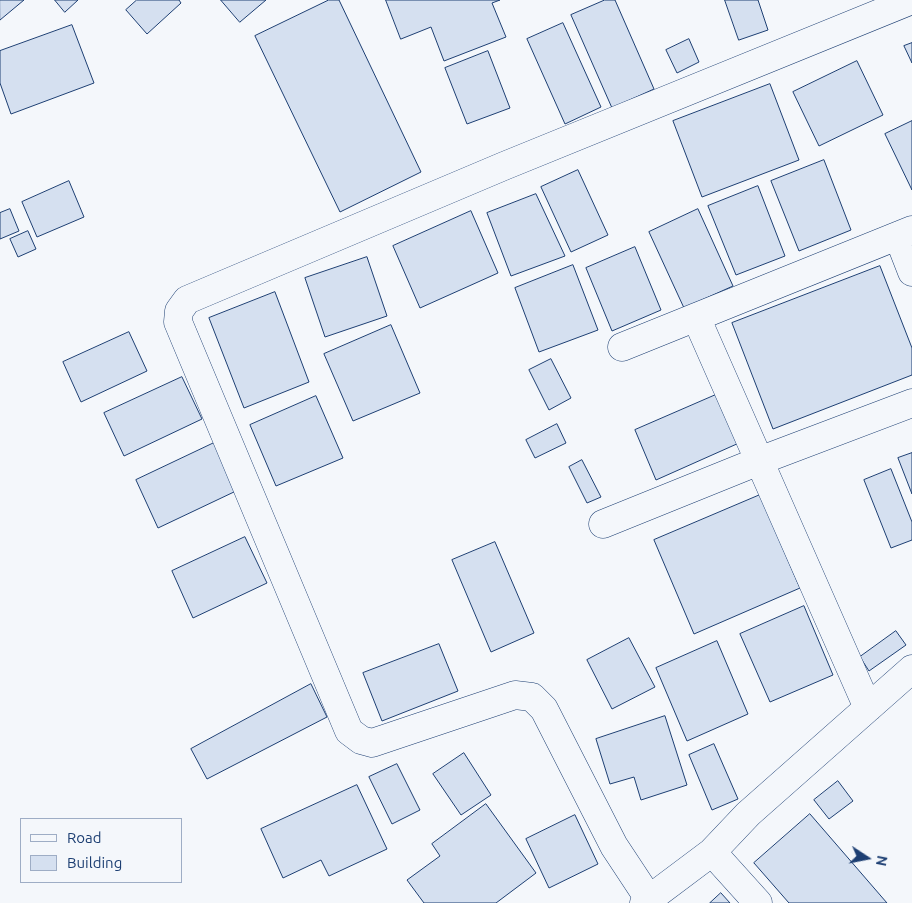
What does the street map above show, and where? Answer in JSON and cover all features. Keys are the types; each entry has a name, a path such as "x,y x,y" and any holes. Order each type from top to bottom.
{"street":[{"path":"912,0 486,173 188,300 179,310 178,322 349,731 361,740 372,742 515,695 532,697 544,709 614,846 647,901 712,852 748,814 912,669"},
{"path":"622,347 905,233 912,272"},
{"path":"696,317 868,708"},
{"path":"603,524 759,461 912,403"},
{"path":"712,852 758,903"}],"building":[{"path":"0,0 24,0 0,20"},
{"path":"55,0 78,0 65,12"},
{"path":"137,0 179,0 181,3 147,34 126,10"},
{"path":"221,0 266,0 240,22"},
{"path":"329,0 339,0 421,172 340,212 255,36"},
{"path":"386,0 500,0 492,3 506,37 444,61 431,27 401,39"},
{"path":"605,0 615,0 654,89 612,108 571,15"},
{"path":"725,0 758,0 768,30 739,40"},
{"path":"563,23 601,107 565,124 527,39"},
{"path":"72,25 94,83 11,114 0,83 0,51"},
{"path":"689,39 699,62 677,73 666,50"},
{"path":"912,43 912,63 904,46"},
{"path":"488,51 510,108 467,124 445,68"},
{"path":"857,61 883,115 819,146 793,92"},
{"path":"770,84 799,160 702,197 673,121"},
{"path":"912,121 912,190 885,134"},
{"path":"824,160 851,230 799,251 771,181"},
{"path":"578,170 608,235 571,252 541,187"},
{"path":"69,181 84,217 37,237 22,202"},
{"path":"758,186 785,256 736,275 708,206"},
{"path":"536,194 565,256 511,276 487,213"},
{"path":"10,209 19,231 0,239 0,213"},
{"path":"698,209 733,286 684,308 649,232"},
{"path":"471,211 498,273 420,308 393,246"},
{"path":"28,231 36,249 18,257 10,239"},
{"path":"635,247 661,310 612,331 586,268"},
{"path":"367,257 387,316 325,337 305,278"},
{"path":"573,265 598,330 539,352 515,288"},
{"path":"880,266 912,348 912,375 773,429 732,323"},
{"path":"275,292 309,382 244,408 209,318"},
{"path":"391,325 420,393 353,421 324,354"},
{"path":"129,332 147,371 81,402 63,362"},
{"path":"551,359 571,398 549,410 529,370"},
{"path":"182,377 202,419 124,456 104,413"},
{"path":"718,394 739,443 656,480 635,430"},
{"path":"316,396 343,458 276,486 250,425"},
{"path":"557,424 566,443 535,458 526,440"},
{"path":"214,443 236,491 158,528 136,480"},
{"path":"912,453 912,494 898,458"},
{"path":"582,460 601,497 587,503 569,467"},
{"path":"891,469 912,522 912,540 891,548 864,480"},
{"path":"760,495 800,588 694,634 654,540"},
{"path":"245,537 267,583 193,618 172,571"},
{"path":"495,542 534,633 491,652 452,560"},
{"path":"804,606 833,675 770,702 740,634"},
{"path":"896,631 906,645 869,671 860,657"},
{"path":"629,638 655,687 612,709 587,660"},
{"path":"717,641 748,714 687,741 656,668"},
{"path":"439,644 458,691 382,721 363,673"},
{"path":"311,684 327,717 207,779 191,749"},
{"path":"665,716 687,785 641,800 634,777 610,784 596,739"},
{"path":"714,744 738,799 712,810 689,755"},
{"path":"464,753 491,795 461,815 433,774"},
{"path":"397,764 420,810 392,824 369,777"},
{"path":"838,781 853,801 829,819 814,800"},
{"path":"357,785 387,849 329,876 321,860 283,878 261,829"},
{"path":"486,804 536,873 496,903 424,903 407,880 440,856 432,844"},
{"path":"810,814 887,903 789,903 754,863"},
{"path":"575,815 598,864 549,888 526,839"},
{"path":"721,893 730,903 710,903"}]}
